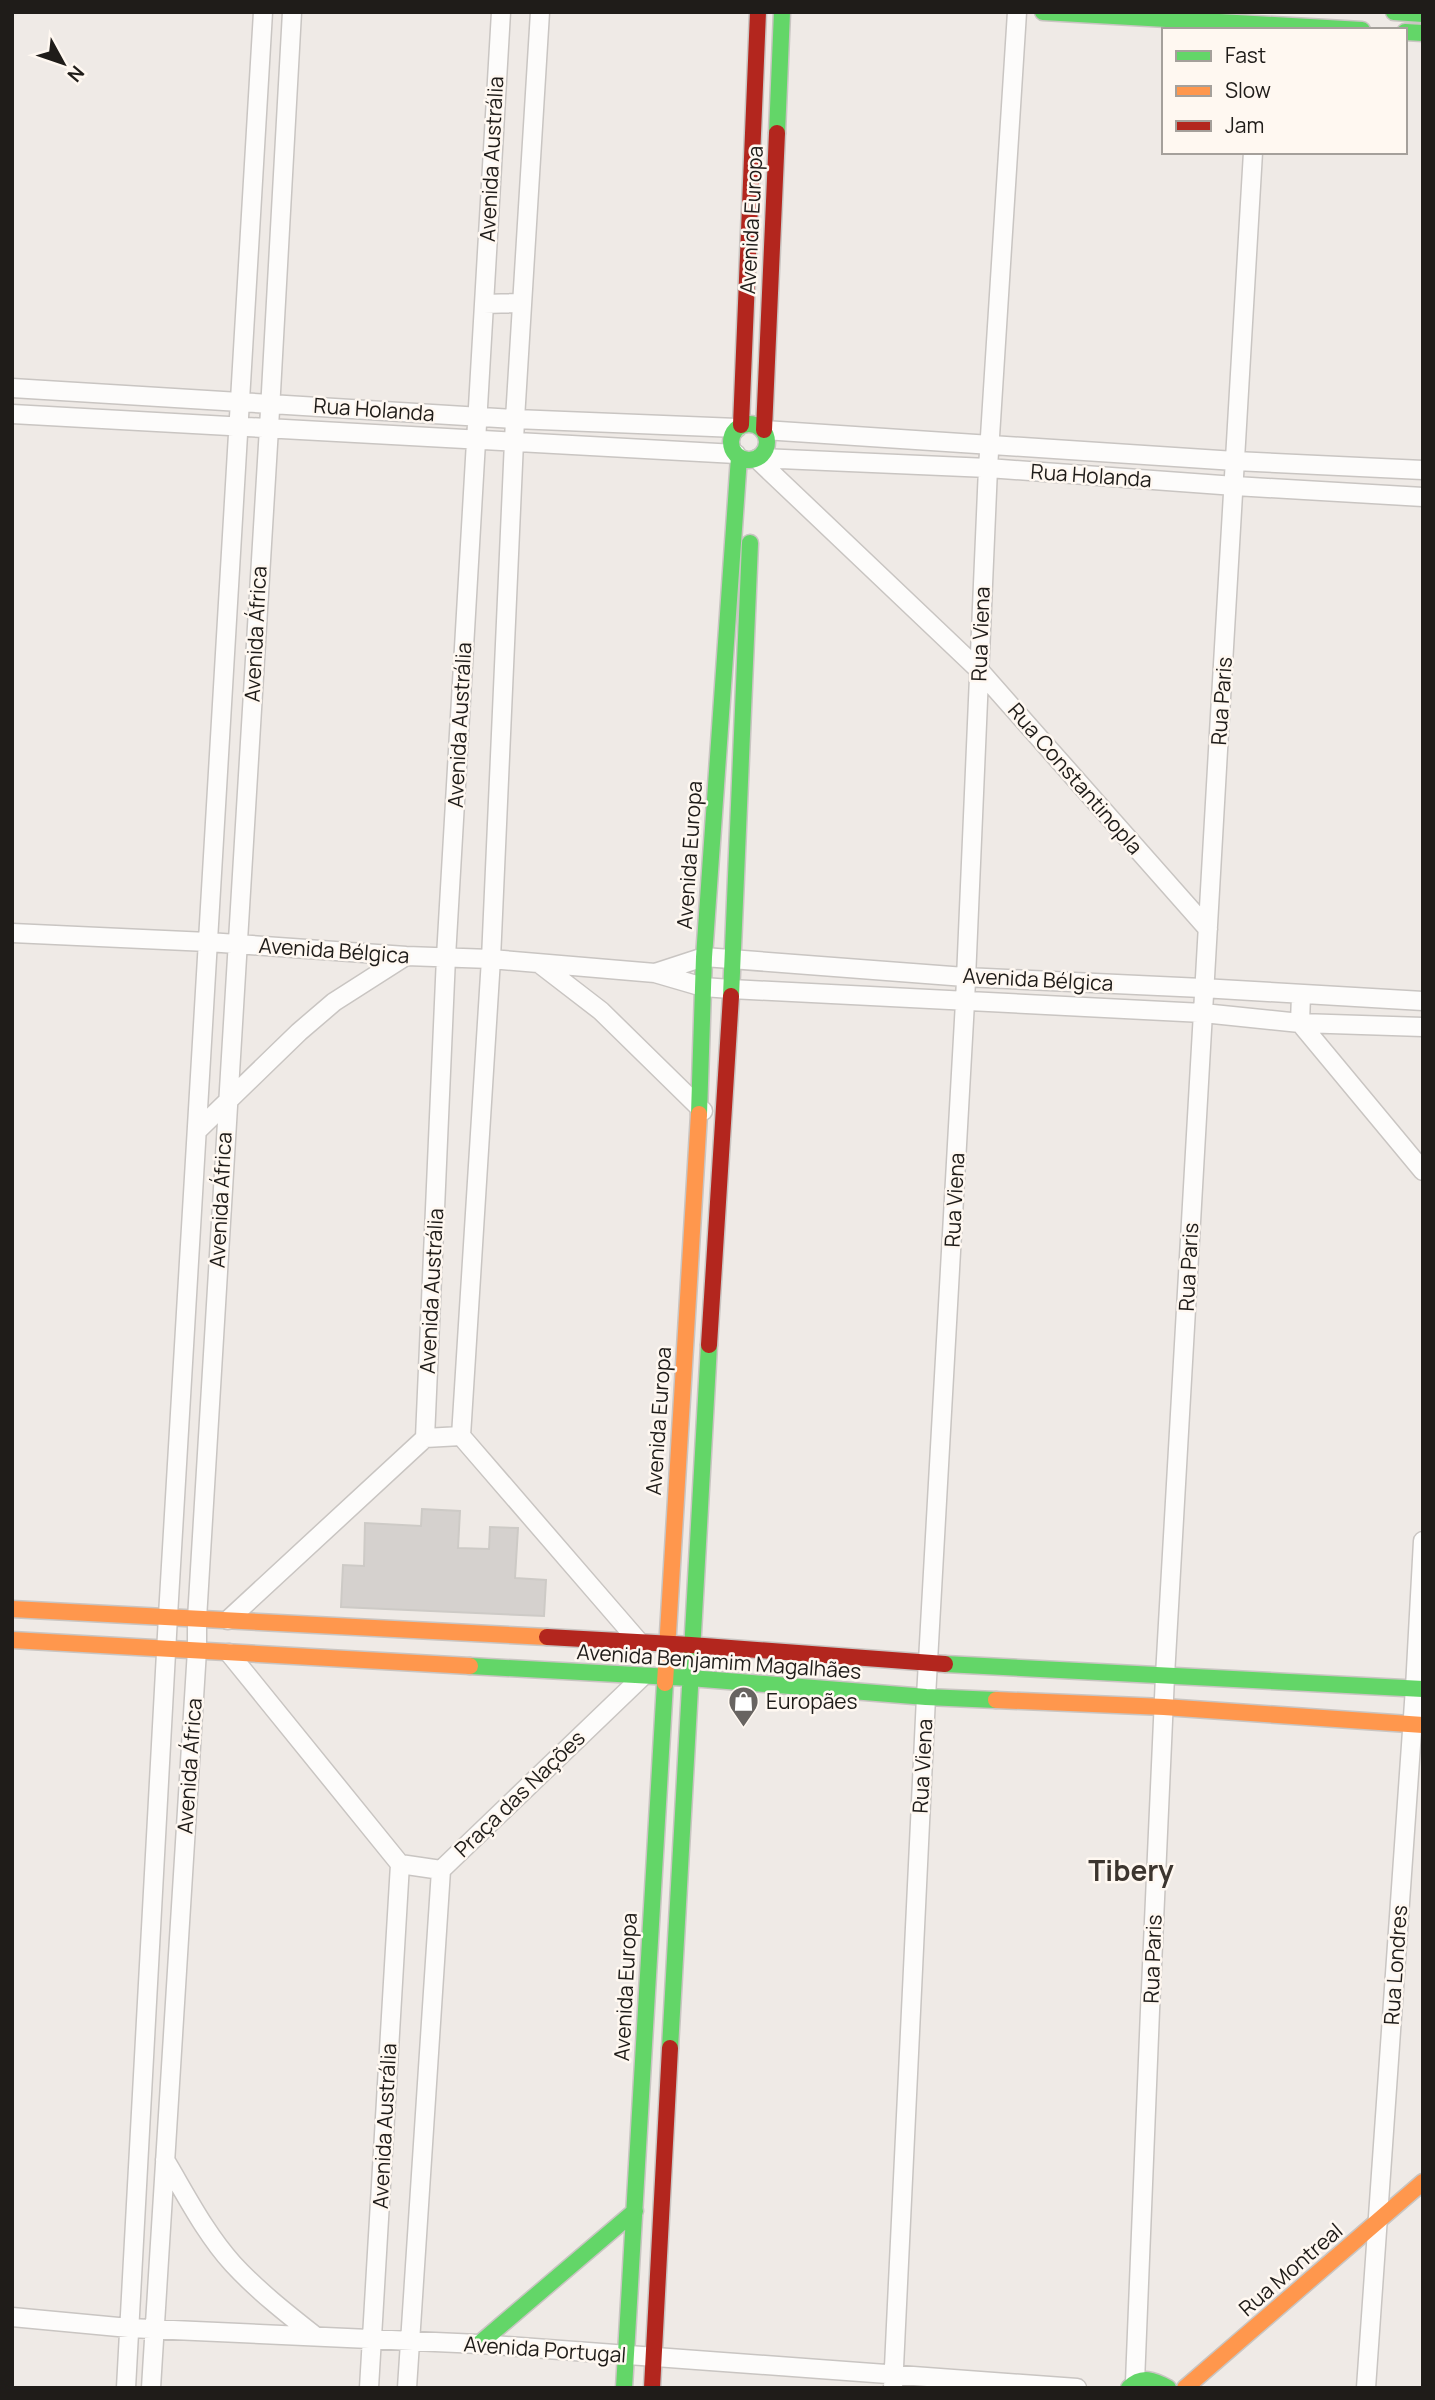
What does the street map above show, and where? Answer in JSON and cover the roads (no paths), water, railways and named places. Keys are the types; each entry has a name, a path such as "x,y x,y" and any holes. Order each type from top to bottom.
{"main road":[{"name":"Avenida Europa","path":"739,427 758,12"},
{"name":"Avenida Europa","path":"764,430 782,12"},
{"path":"1043,12 1337,28"},
{"path":"1394,12 1423,14"},
{"path":"751,423 764,430 768,445 749,458 731,444 739,427 751,423"},
{"name":"Avenida Europa","path":"624,2388 699,1106 704,957 749,458"},
{"path":"652,2388 691,1645 733,959 749,458"},
{"name":"Avenida Benjamim Magalhães","path":"12,1609 691,1645 929,1663 1419,1688"},
{"path":"497,1668 502,1635"},
{"name":"Avenida Benjamim Magalhães","path":"12,1640 690,1678 926,1697 1164,1707 1418,1725"},
{"name":"Rua Montreal","path":"1185,2388 1423,2182"},
{"path":"479,2344 635,2211"},
{"path":"1132,2385 1152,2379 1168,2388"}],"street":[{"name":"Avenida África","path":"126,2388 168,1616 242,403 263,12"},
{"name":"Avenida África","path":"151,2388 197,1650 292,12"},
{"name":"Avenida Austrália","path":"425,1438 446,957 500,12"},
{"name":"Avenida Austrália","path":"461,1436 491,959 515,419 540,12"},
{"name":"Rua Viena","path":"893,2380 926,1697 965,1002 988,468 1017,12"},
{"path":"258,107 286,107"},
{"name":"Rua Paris","path":"1132,2385 1164,1707 1203,1013 1202,988 1208,929 1253,154"},
{"path":"484,304 522,303"},
{"name":"Rua Holanda","path":"12,388 515,419 739,427"},
{"name":"Rua Holanda","path":"12,414 514,441 749,458 988,468 1423,496"},
{"name":"Rua Holanda","path":"764,430 1235,461 1423,470"},
{"name":"Rua Constantinopla","path":"749,458 980,671 1208,929"},
{"name":"Avenida Bélgica","path":"12,933 491,959 655,973 703,987 731,989 1203,1013 1300,1023 1423,1027"},
{"path":"198,1130 299,1032 334,1002 406,956"},
{"name":"Avenida Bélgica","path":"655,973 704,957 965,977 1423,1002"},
{"path":"540,964 601,1011 699,1106 721,1135"},
{"path":"1301,995 1300,1023 1423,1171"},
{"path":"188,1289 216,1290"},
{"path":"228,1620 425,1438 461,1436 639,1643"},
{"name":"Rua Londres","path":"1366,2388 1418,1725 1423,1541"},
{"path":"229,1653 400,1864"},
{"name":"Praça das Nações","path":"400,1864 441,1870 642,1677"},
{"name":"Avenida Austrália","path":"369,2388 400,1864"},
{"name":"Avenida Austrália","path":"407,2388 441,1870"},
{"path":"165,2160 206,2229 233,2264 276,2305 314,2335"},
{"name":"Avenida Portugal","path":"12,2318 129,2328 479,2344 893,2380 1077,2388"}],"place":[{"name":"Europães","path":"743,1729"}],"district":[{"name":"Tibery","path":"1131,1871"}]}
